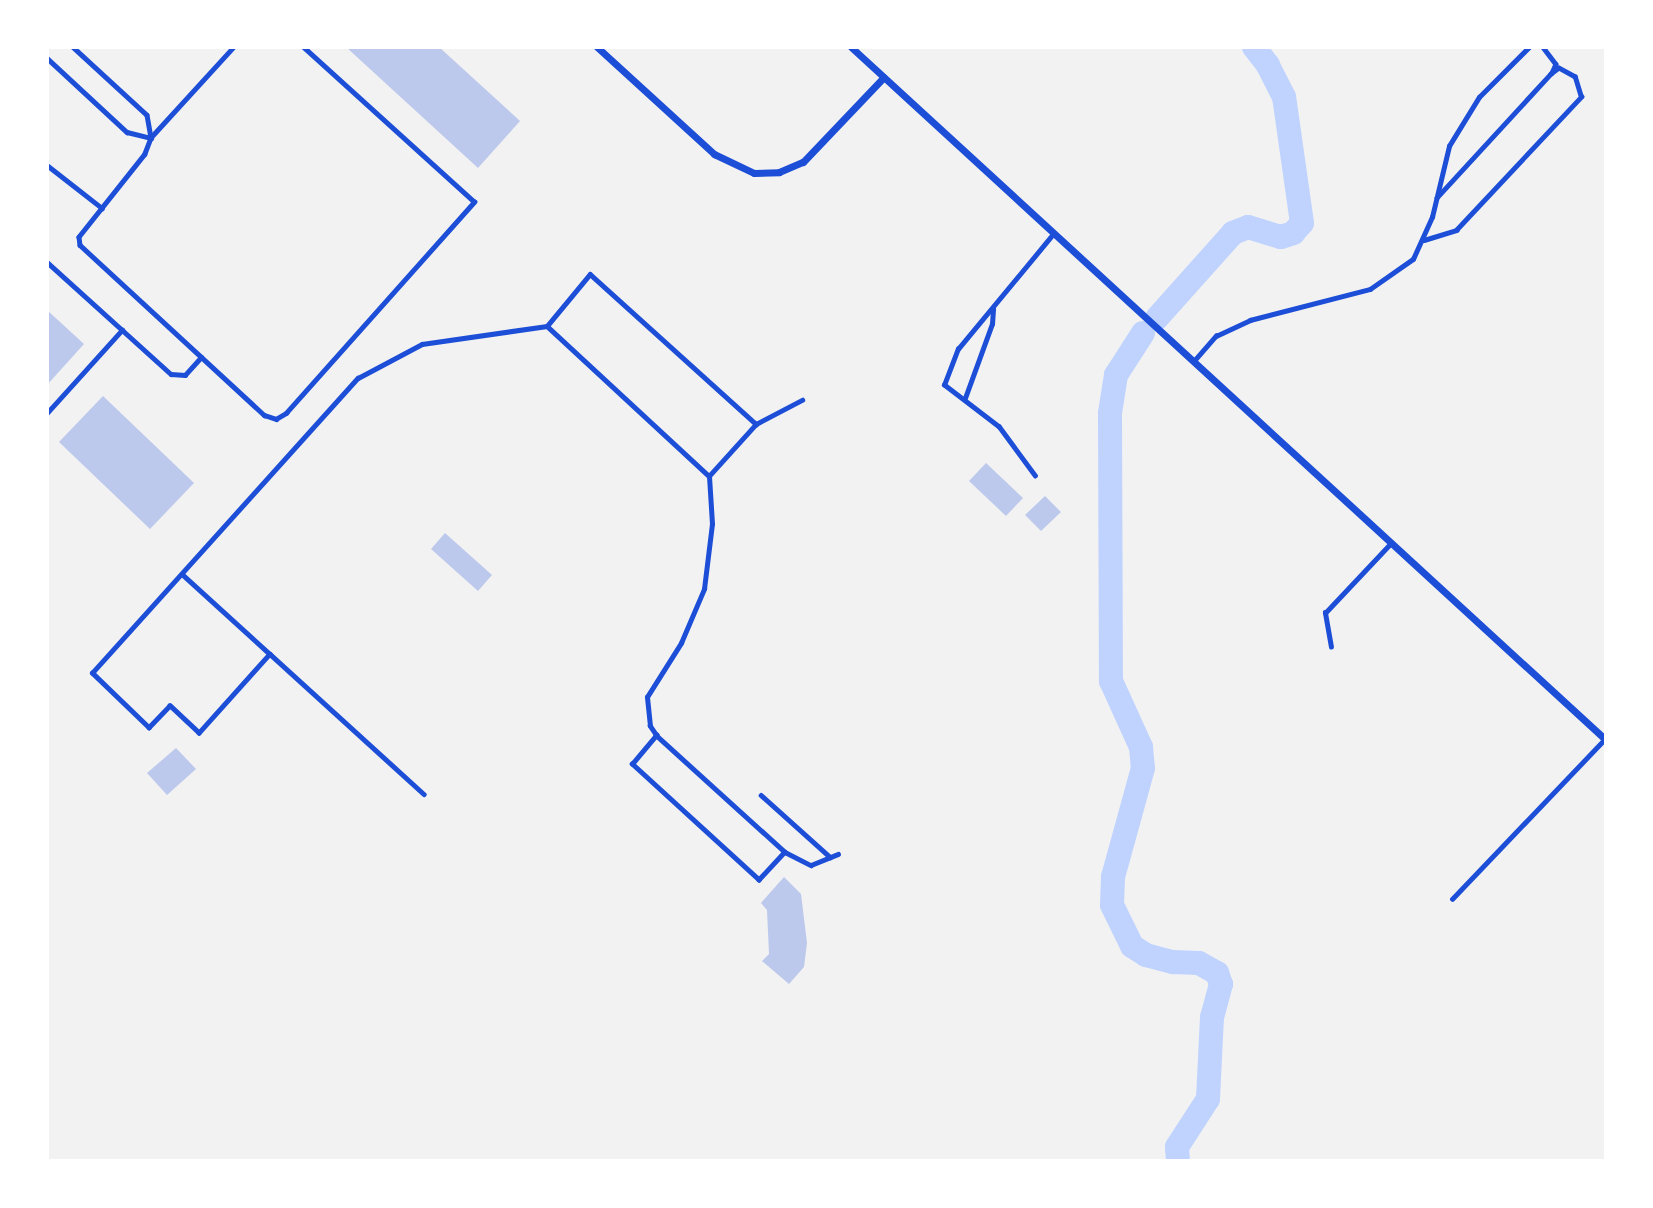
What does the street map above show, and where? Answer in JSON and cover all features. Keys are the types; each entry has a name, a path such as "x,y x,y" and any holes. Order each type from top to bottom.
{"street":[{"path":"597,47 714,154 754,173 779,172 803,162 884,77"},
{"path":"851,47 1605,740"}],"lane":[{"path":"73,47 147,115 151,138"},
{"path":"234,47 151,138 145,154 79,237 80,245 201,357 264,415 276,419 286,413 474,202 303,47"},
{"path":"1192,362 1216,336 1250,320 1370,289 1413,259 1424,240 1448,146 1479,97 1529,47"},
{"path":"1542,47 1556,64 1551,74"},
{"path":"47,58 127,132 151,138"},
{"path":"1424,240 1455,230 1581,97 1580,85 1567,70 1559,68 1551,74 1436,199"},
{"path":"47,165 102,208"},
{"path":"1035,476 999,428 965,398 944,385 958,349 1053,234"},
{"path":"47,262 171,374 185,375 201,357"},
{"path":"270,654 199,733 170,706 149,728 92,674 358,378 422,344 547,326 590,274 756,424"},
{"path":"965,398 992,324 993,307"},
{"path":"547,326 709,476 712,524 704,589 681,643 647,697 650,726 656,735 785,852 811,865 838,854"},
{"path":"47,413 122,330"},
{"path":"709,476 756,424 802,400"},
{"path":"1331,647 1325,613 1390,544"},
{"path":"182,575 424,794"},
{"path":"656,735 632,764 759,880 785,852"},
{"path":"1452,899 1605,740"},
{"path":"761,795 830,857"}],"building":[{"path":"346,47 439,47 520,121 478,168"},
{"path":"47,310 84,344 47,385"},
{"path":"103,396 194,483 150,529 59,442"},
{"path":"986,463 1023,498 1006,516 969,481"},
{"path":"1045,496 1061,512 1041,531 1025,515"},
{"path":"445,533 492,575 478,591 431,549"},
{"path":"176,748 196,769 167,795 147,773"},
{"path":"784,877 801,894 807,943 804,967 789,984 762,961 769,954 767,910 761,903"}],"waterway":[{"path":"1157,318 1233,233 1248,227 1281,237 1293,233 1302,223 1284,97 1268,65 1254,47"},
{"path":"1143,333 1116,375 1110,413 1111,681 1141,747 1143,768 1113,877 1112,905 1132,946 1146,955 1173,962 1199,963 1217,973 1221,984 1212,1017 1208,1099 1177,1147 1178,1161"}]}
